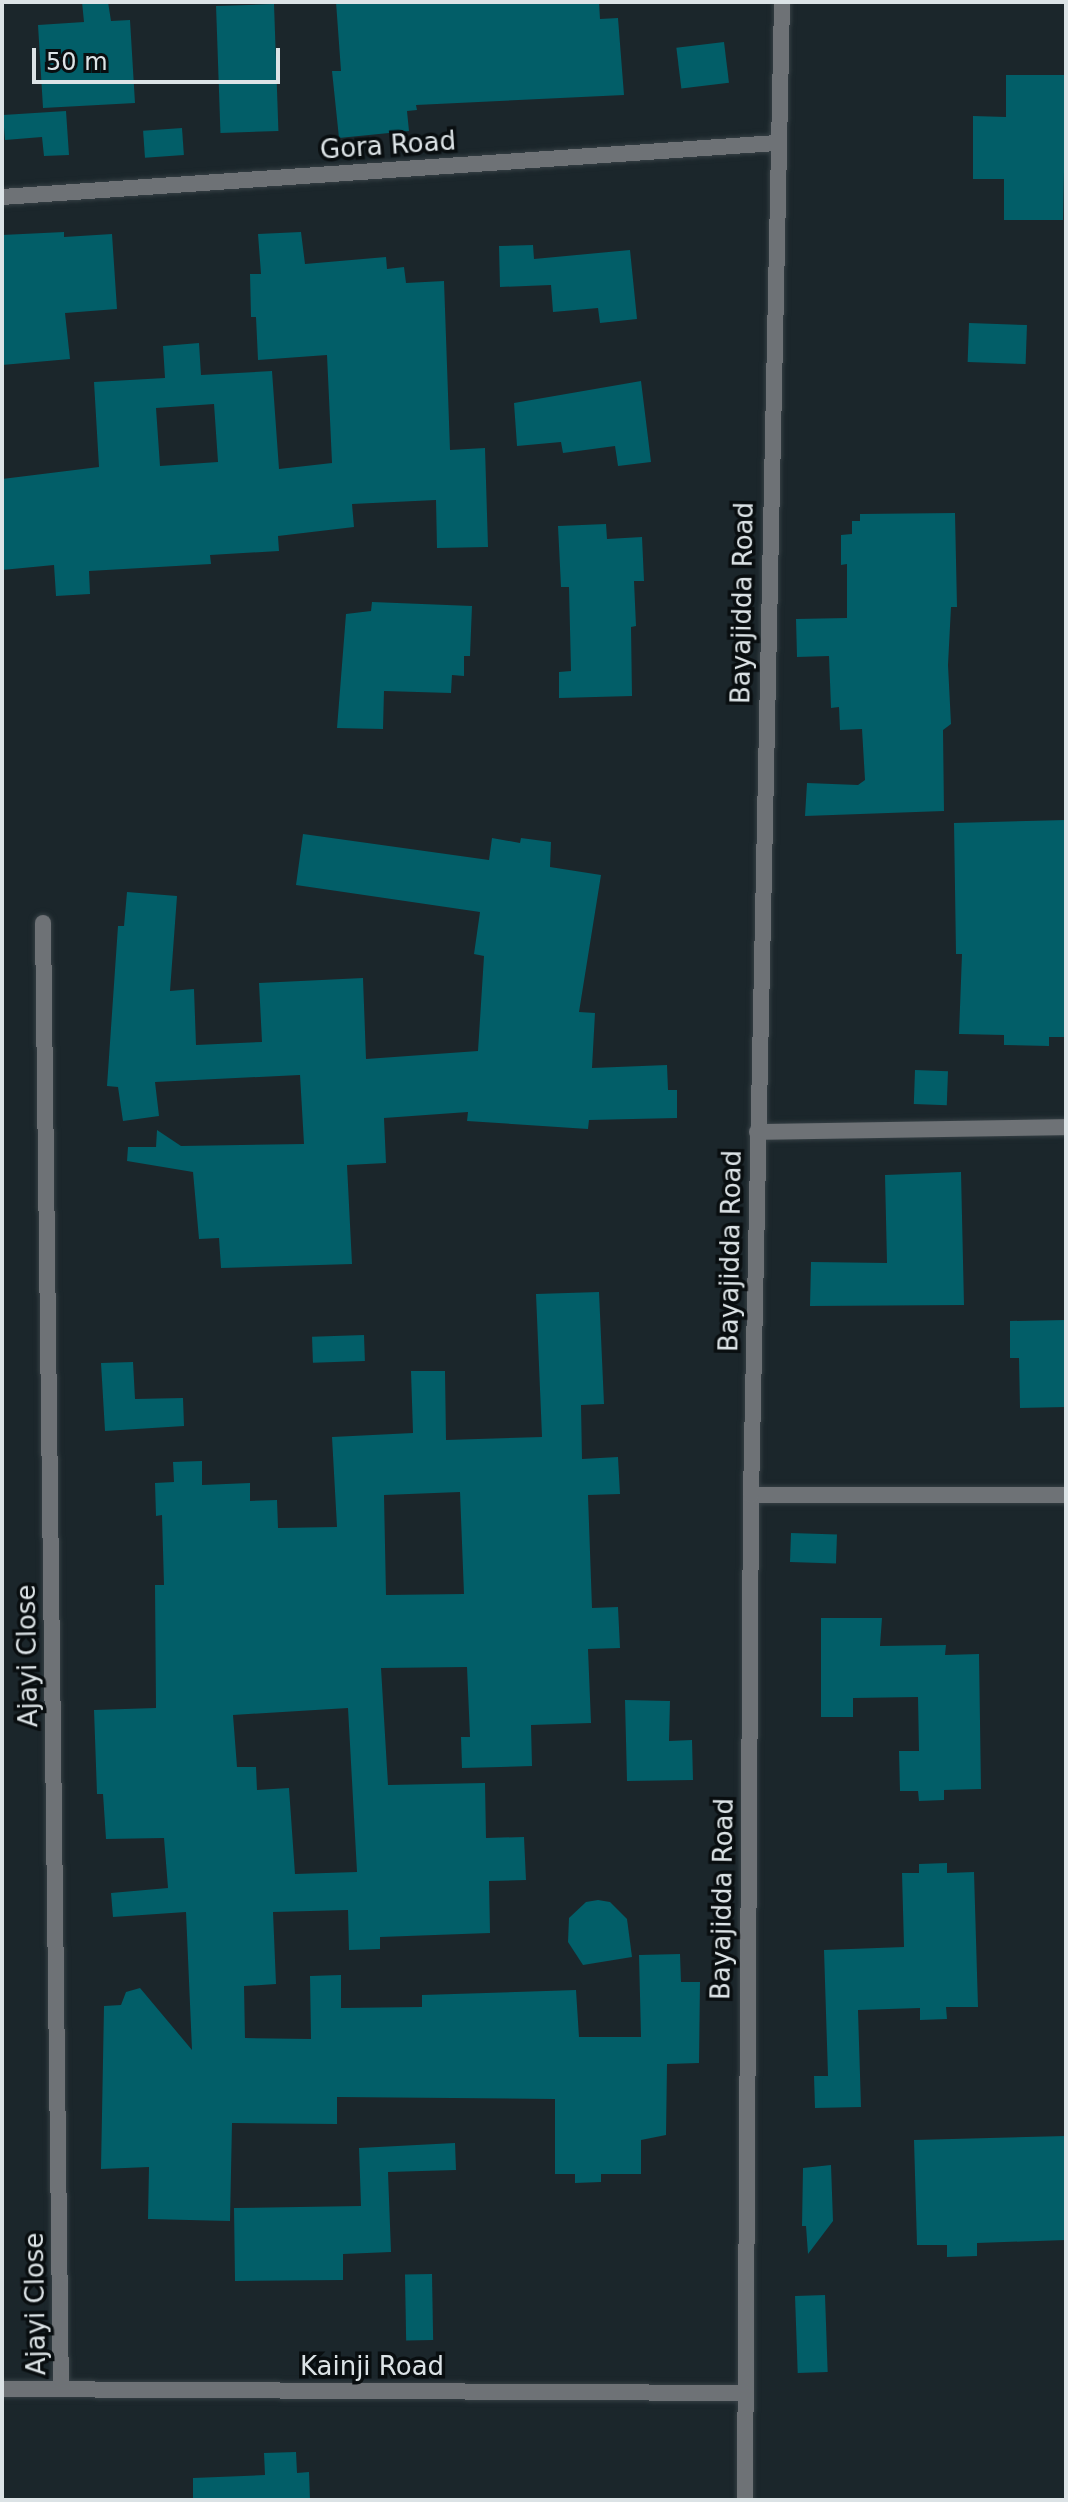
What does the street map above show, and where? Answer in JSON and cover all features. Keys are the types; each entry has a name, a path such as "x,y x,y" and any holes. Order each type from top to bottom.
{"street":[{"name":"Bayajidda Road","path":"745,2500 742,2393 751,1495 782,2"},
{"name":"Gora Road","path":"2,197 777,143"},
{"name":"Ajayi Close","path":"43,923 61,2389"},
{"path":"757,1132 1066,1127"},
{"path":"751,1495 1066,1495"},
{"name":"Kainji Road","path":"2,2389 742,2393"}],"building":[{"path":"82,2 108,2 111,21 130,20 135,103 43,108 38,25 84,22"},
{"path":"336,2 599,2 600,19 618,18 624,95 416,105 417,110 407,111 409,131 339,138 332,71 341,71"},
{"path":"274,4 278,131 220,133 216,6"},
{"path":"724,42 729,83 681,89 676,48"},
{"path":"1006,75 1066,75 1063,220 1004,220 1004,179 973,179 973,116 1006,117"},
{"path":"66,111 69,155 44,156 42,137 5,140 3,115"},
{"path":"182,128 184,155 145,158 143,131"},
{"path":"64,232 64,237 112,234 117,309 65,313 70,359 2,365 2,235"},
{"path":"301,232 305,264 386,257 387,269 404,267 406,283 444,281 450,450 485,448 488,547 437,548 436,500 352,504 354,527 278,536 279,551 210,555 211,564 89,571 90,594 56,596 54,565 2,570 2,479 99,467 94,382 165,378 163,346 199,343 201,375 272,371 279,469 332,463 327,355 258,360 256,317 251,317 250,274 261,274 258,234","holes":["214,404 218,462 160,466 156,408"]},
{"path":"533,245 534,259 630,250 637,319 600,323 598,308 553,312 551,285 500,287 499,246"},
{"path":"969,323 1027,325 1026,364 968,362"},
{"path":"641,381 651,462 618,466 615,446 563,453 561,442 517,446 514,403"},
{"path":"955,513 957,607 951,607 948,665 951,724 943,730 944,811 805,816 807,783 858,785 865,780 862,729 840,730 839,707 831,708 829,656 797,657 796,619 847,618 847,564 841,565 841,535 852,534 852,521 860,521 860,514"},
{"path":"606,524 607,539 642,537 644,581 634,581 636,626 631,627 632,696 559,698 559,672 571,671 569,587 561,587 558,526"},
{"path":"372,602 472,606 470,656 464,656 464,676 452,675 451,693 384,691 383,729 337,728 346,614 371,611"},
{"path":"1066,820 1066,1037 1049,1037 1049,1046 1004,1045 1004,1035 959,1034 962,954 956,954 954,823"},
{"path":"303,834 489,860 492,838 520,843 521,838 551,842 550,867 601,875 579,1012 595,1013 592,1068 667,1065 668,1090 677,1090 677,1118 589,1120 588,1129 467,1121 468,1112 384,1118 386,1163 347,1165 352,1264 221,1268 219,1238 199,1239 193,1172 127,1161 128,1147 156,1147 157,1130 181,1146 304,1144 300,1075 155,1082 159,1116 123,1121 118,1087 107,1086 118,926 124,926 127,892 177,896 170,991 194,989 196,1045 262,1042 259,983 363,978 366,1059 478,1051 484,956 474,954 480,912 296,885"},
{"path":"915,1070 948,1071 947,1105 914,1104"},
{"path":"961,1172 964,1305 810,1306 811,1262 887,1263 885,1175"},
{"path":"599,1292 604,1404 581,1405 582,1459 618,1457 620,1494 588,1495 592,1608 618,1607 620,1648 588,1649 591,1723 531,1725 532,1766 462,1768 461,1737 470,1737 467,1667 381,1668 388,1785 485,1783 486,1838 524,1837 526,1880 489,1881 490,1933 380,1937 380,1949 349,1950 348,1910 273,1912 276,1984 244,1986 245,2038 311,2039 310,1976 341,1975 341,2008 422,2007 422,1995 576,1990 579,2037 641,2037 639,1955 680,1954 681,1982 700,1982 699,2063 667,2064 666,2135 641,2140 641,2174 601,2174 601,2182 575,2183 575,2174 555,2174 555,2099 337,2097 337,2124 232,2123 230,2221 148,2219 149,2167 101,2169 104,2006 121,2005 126,1992 140,1988 192,2050 186,1912 113,1917 111,1893 168,1888 164,1838 106,1839 103,1794 97,1794 94,1710 156,1708 155,1585 164,1585 162,1515 156,1516 155,1483 174,1482 173,1462 202,1461 202,1485 250,1483 250,1501 277,1500 278,1528 337,1527 332,1437 413,1433 411,1371 445,1371 446,1440 542,1437 536,1294","holes":["460,1492 464,1594 386,1595 384,1495","348,1708 357,1872 295,1874 289,1788 257,1790 256,1767 237,1767 233,1715"]},
{"path":"1066,1320 1066,1407 1020,1408 1019,1358 1010,1358 1010,1321"},
{"path":"364,1335 365,1361 313,1363 312,1337"},
{"path":"133,1362 135,1399 183,1398 184,1426 105,1431 101,1363"},
{"path":"791,1533 837,1535 836,1564 790,1562"},
{"path":"821,1618 882,1618 880,1646 946,1645 945,1655 979,1654 981,1789 944,1790 944,1800 919,1801 918,1791 900,1791 899,1751 919,1751 918,1697 853,1698 853,1717 821,1717"},
{"path":"625,1700 670,1701 669,1741 692,1740 693,1780 627,1781"},
{"path":"947,1863 947,1873 974,1872 978,2007 946,2007 947,2019 920,2020 920,2008 858,2010 861,2107 815,2108 814,2076 828,2076 824,1950 904,1947 902,1873 919,1873 919,1864"},
{"path":"586,1902 610,1902 627,1919 632,1957 583,1965 568,1942 569,1918"},
{"path":"1066,2136 1066,2240 977,2243 977,2256 947,2257 947,2245 917,2245 914,2140"},
{"path":"455,2143 456,2170 388,2172 391,2252 343,2254 343,2280 235,2281 234,2208 361,2206 359,2148"},
{"path":"831,2165 833,2221 808,2254 806,2226 802,2226 803,2168"},
{"path":"405,2274 432,2274 433,2340 406,2340"},
{"path":"825,2295 828,2372 798,2373 795,2296"},
{"path":"296,2452 297,2473 309,2472 310,2500 193,2500 193,2478 265,2475 264,2453"}]}
